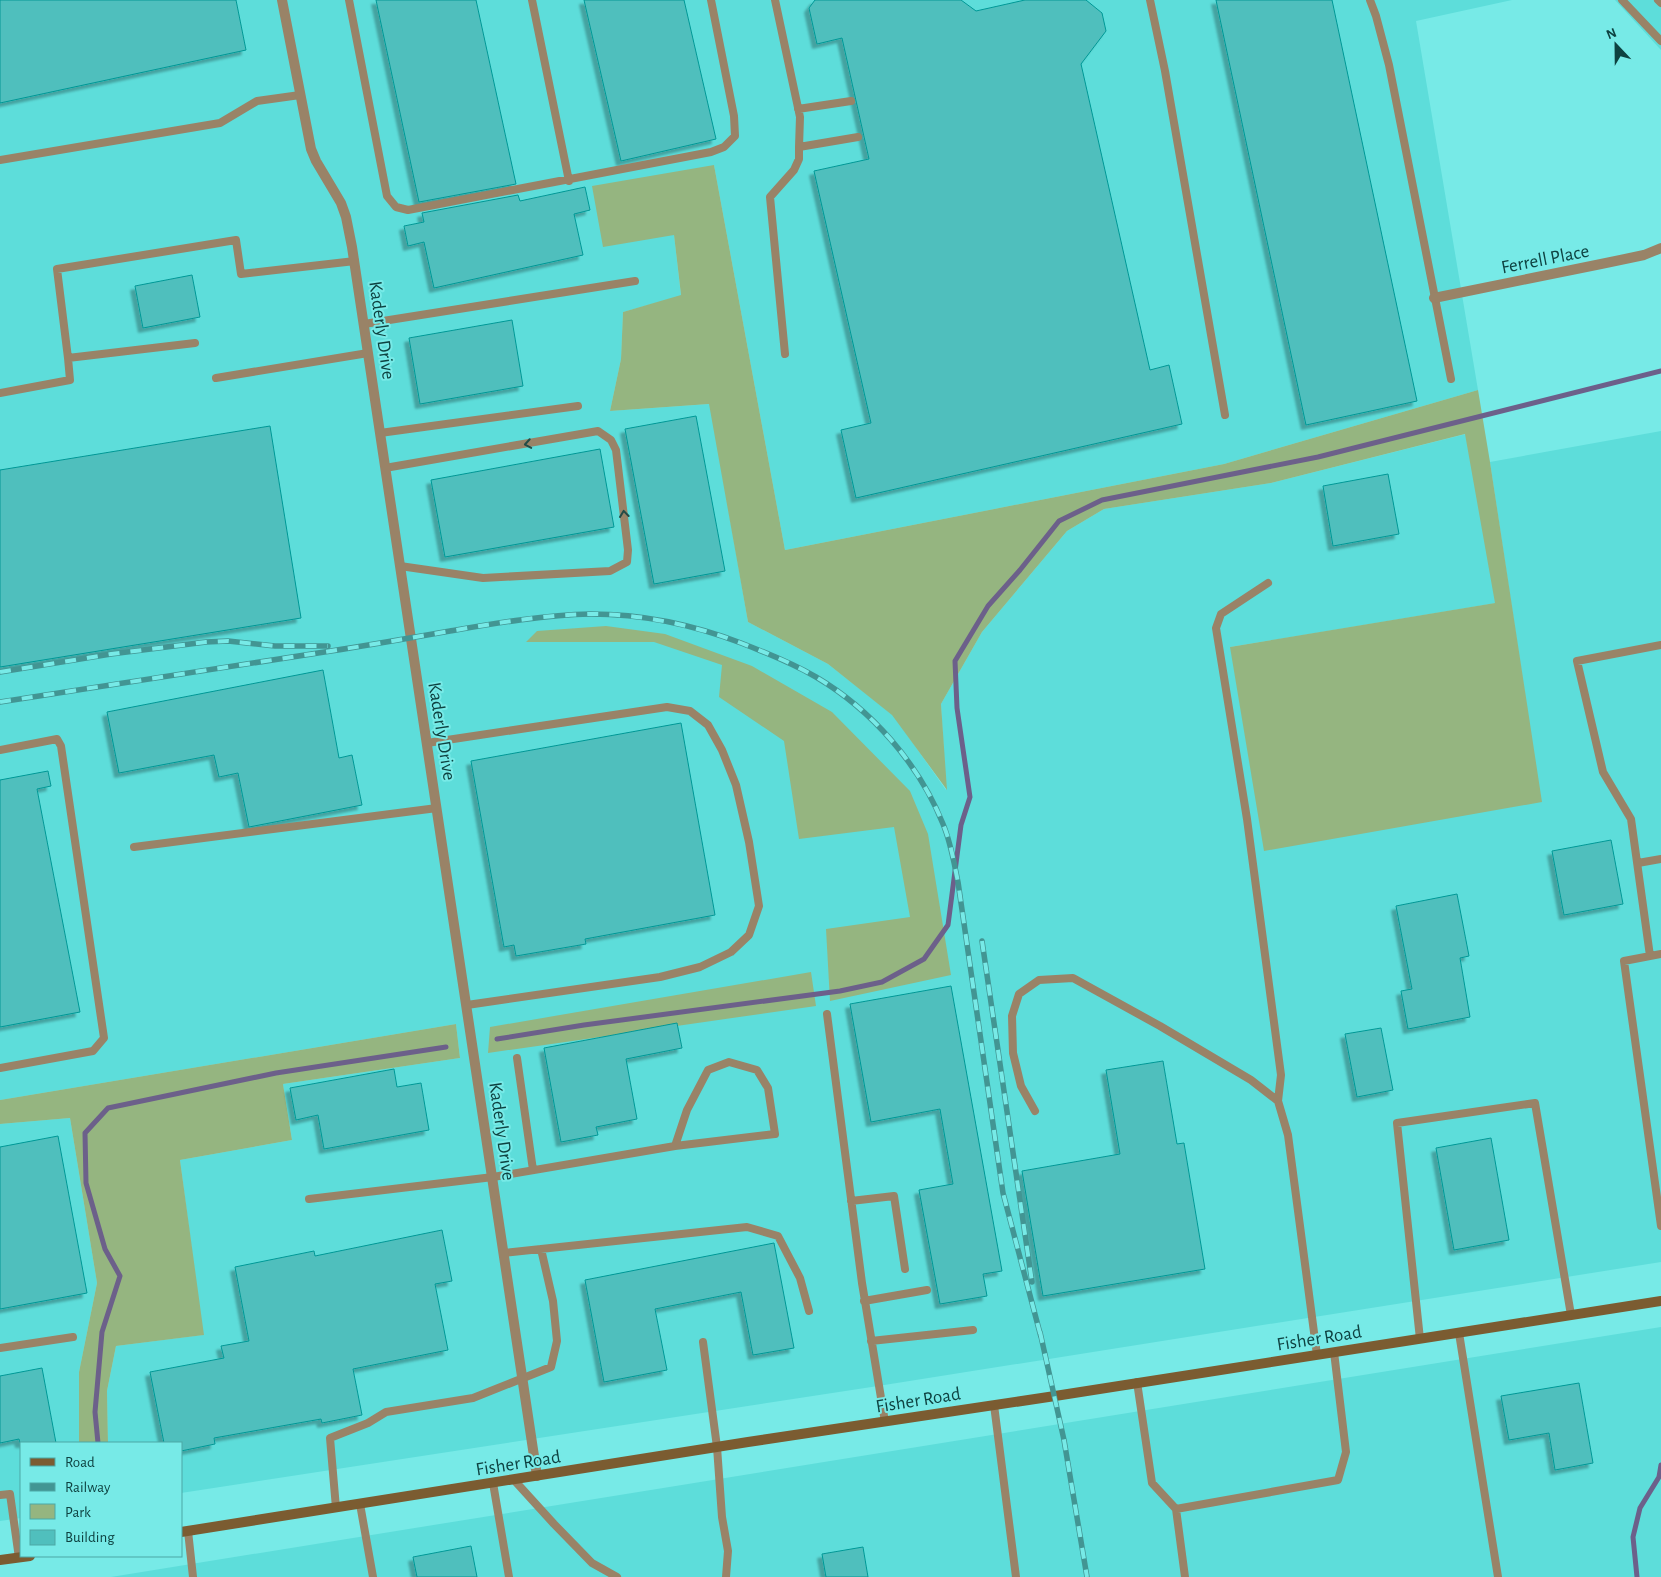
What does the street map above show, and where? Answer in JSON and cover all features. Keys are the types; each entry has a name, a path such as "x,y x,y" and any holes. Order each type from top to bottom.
{"main road":[{"name":"Fisher Road","path":"184,1532 717,1447 1661,1301"},
{"path":"0,1560 24,1557"}],"street":[{"name":"Kaderly Drive","path":"282,0 311,149 341,203 346,217 355,261 537,1476"},
{"name":"Ferrell Place","path":"1434,298 1600,264 1661,248"}],"lane":[{"path":"349,0 387,196 396,207 408,210 711,152 724,147 735,136 734,116 711,0"},
{"path":"532,0 569,180"},
{"path":"775,0 800,117 799,159 794,170 770,198 785,354"},
{"path":"1150,0 1165,71 1225,415"},
{"path":"1370,0 1389,65 1451,379"},
{"path":"1622,0 1661,41"},
{"path":"1658,0 1661,3"},
{"path":"0,160 220,123 257,101 300,95"},
{"path":"798,109 851,101"},
{"path":"799,147 858,137"},
{"path":"0,393 70,380 57,269 236,240 241,274 355,261"},
{"path":"364,324 635,280"},
{"path":"68,358 195,343"},
{"path":"216,378 368,353"},
{"path":"380,433 578,406"},
{"path":"385,468 598,431 611,440 616,450 628,550 627,562 610,572 483,578 400,566"},
{"path":"1268,583 1221,614 1216,628 1247,819 1281,1075 1278,1101 1288,1135 1317,1355"},
{"path":"1650,956 1631,819 1603,772 1577,661 1661,645"},
{"path":"427,743 667,706 690,711 708,725 722,750 736,785 749,842 759,906 749,935 730,952 700,967 660,977 467,1005"},
{"path":"0,750 57,739 61,746 104,1038 93,1051 0,1068"},
{"path":"134,847 437,808"},
{"path":"1638,864 1661,859"},
{"path":"1661,954 1624,961 1661,1226"},
{"path":"1035,1112 1021,1086 1013,1053 1012,1016 1019,994 1039,980 1073,978 1160,1026 1251,1080 1278,1101"},
{"path":"827,1014 864,1300 884,1422"},
{"path":"517,1058 533,1170"},
{"path":"309,1199 492,1177 675,1146 775,1134 768,1088 757,1070 729,1062 708,1070 687,1110 675,1146"},
{"path":"1420,1339 1397,1123 1536,1103 1571,1315"},
{"path":"851,1201 894,1196 905,1269"},
{"path":"504,1253 747,1227 778,1236 800,1278 809,1311"},
{"path":"336,1508 330,1438 368,1423 386,1412 473,1398 552,1367 557,1341 553,1301 541,1249"},
{"path":"864,1300 927,1290"},
{"path":"871,1341 973,1330"},
{"path":"1459,1333 1498,1577"},
{"path":"0,1348 73,1337"},
{"path":"703,1342 717,1447 722,1517 728,1551 726,1577"},
{"path":"1176,1509 1338,1480 1346,1452 1334,1352"},
{"path":"1137,1382 1152,1483 1176,1509 1185,1577"},
{"path":"994,1405 1016,1577"},
{"path":"514,1480 592,1562 617,1577"},
{"path":"494,1483 509,1577"},
{"path":"0,1495 10,1494 19,1558"},
{"path":"360,1504 373,1577"},
{"path":"184,1532 193,1577"}],"shaded area":[{"path":"0,0 1512,0 1416,21 1478,390 1224,464 785,550 714,165 674,235 681,296 623,312 621,359 610,411 710,404 748,622 828,664 893,715 946,790 941,704 982,632 1067,531 1104,509 1271,483 1466,434 1496,603 1230,647 1541,802 1490,462 1661,431 1661,1262 878,1386 182,1493 182,1442 108,1442 107,1391 116,1346 203,1335 180,1160 292,1140 283,1084 460,1058 456,1024 0,1100"},
{"path":"1615,0 1661,0 1661,50"},
{"path":"70,1118 97,1283 79,1372 79,1442 20,1442 20,1518 0,1521 0,1124"},
{"path":"1661,1327 1661,1577 111,1577"}],"green space":[{"path":"714,165 785,550 1224,464 1478,390 1542,802 1264,851 1230,647 1495,603 1465,434 1271,483 1104,509 1067,531 982,632 941,704 947,790 892,715 828,664 748,622 709,404 610,411 621,359 623,312 681,295 674,235 603,247 592,186"},
{"path":"606,626 665,634 752,666 832,712 910,791 928,834 951,975 830,1001 826,929 910,917 894,827 799,839 784,741 719,697 722,665 654,642 526,642 537,631"},
{"path":"811,972 816,1006 488,1053 490,1027"},
{"path":"456,1024 460,1058 283,1084 292,1140 180,1160 204,1335 116,1346 107,1391 108,1442 79,1442 79,1372 97,1283 70,1118 0,1124 0,1100"}],"building":[{"path":"0,0 236,0 246,50 0,103"},
{"path":"376,0 476,0 516,184 419,202"},
{"path":"584,0 684,0 716,139 621,161"},
{"path":"815,0 961,0 976,11 1025,0 1086,0 1102,13 1106,31 1081,64 1150,370 1169,365 1182,424 856,498 841,430 871,423 814,171 869,159 842,38 817,44 809,8"},
{"path":"1216,0 1332,0 1417,401 1306,425"},
{"path":"585,187 590,210 574,214 583,255 434,288 424,242 408,246 404,226 424,222 422,213 518,195 520,201"},
{"path":"192,275 200,317 143,328 135,286"},
{"path":"512,320 523,386 420,404 409,338"},
{"path":"696,416 725,571 654,584 625,429"},
{"path":"270,426 301,618 0,667 0,470"},
{"path":"600,449 614,527 445,557 431,480"},
{"path":"1388,474 1399,534 1333,546 1323,486"},
{"path":"323,670 339,758 352,755 362,805 249,827 238,773 219,777 214,755 119,773 107,712"},
{"path":"681,723 715,915 585,939 586,944 516,956 514,945 504,947 471,761"},
{"path":"48,771 51,786 37,789 80,1012 0,1027 0,780"},
{"path":"1611,840 1623,904 1564,915 1552,851"},
{"path":"1457,894 1469,956 1460,958 1470,1017 1408,1029 1401,991 1412,989 1396,906"},
{"path":"951,986 1002,1271 983,1274 987,1296 940,1304 919,1190 953,1184 940,1109 871,1122 850,1004"},
{"path":"677,1023 682,1048 626,1059 637,1119 596,1127 598,1135 561,1142 544,1048"},
{"path":"1381,1028 1393,1090 1357,1097 1345,1034"},
{"path":"1163,1061 1177,1144 1184,1143 1205,1269 1043,1296 1022,1171 1120,1154 1106,1070"},
{"path":"394,1069 397,1087 421,1083 429,1130 324,1149 318,1115 296,1120 290,1088"},
{"path":"58,1136 87,1293 0,1309 0,1147"},
{"path":"1491,1138 1509,1240 1454,1250 1436,1148"},
{"path":"442,1230 452,1281 435,1284 448,1350 353,1369 362,1415 322,1423 321,1419 214,1438 215,1444 182,1451 182,1442 164,1442 150,1372 224,1358 221,1346 249,1341 235,1267 314,1251 315,1256"},
{"path":"774,1243 794,1348 753,1355 741,1292 655,1309 667,1370 604,1382 585,1280"},
{"path":"42,1368 56,1442 20,1443 19,1439 0,1443 0,1376"},
{"path":"1579,1383 1593,1463 1555,1470 1549,1433 1509,1440 1501,1396"},
{"path":"471,1546 477,1577 417,1577 413,1557"},
{"path":"863,1547 868,1577 826,1577 822,1554"}],"waterway":[{"path":"497,1039 584,1025 840,991 882,982 924,959 948,925 961,825 970,797 957,708 955,661 988,606 1059,521 1102,500 1318,457 1661,371"},
{"path":"98,1442 95,1412 102,1332 120,1276 105,1249 86,1183 85,1133 108,1108 276,1073 446,1047"},
{"path":"1637,1577 1633,1537 1640,1508 1659,1477 1661,1465"}],"railway":[{"path":"0,702 346,649 503,622 591,614 648,618 705,631 770,654 816,677 856,705 892,740 921,780 946,831 958,882 1003,1193 1041,1337"},
{"path":"0,672 111,654 206,642 228,641 275,646 328,646"},
{"path":"982,941 1032,1282"},
{"path":"1040,1332 1064,1440 1087,1577"}]}
